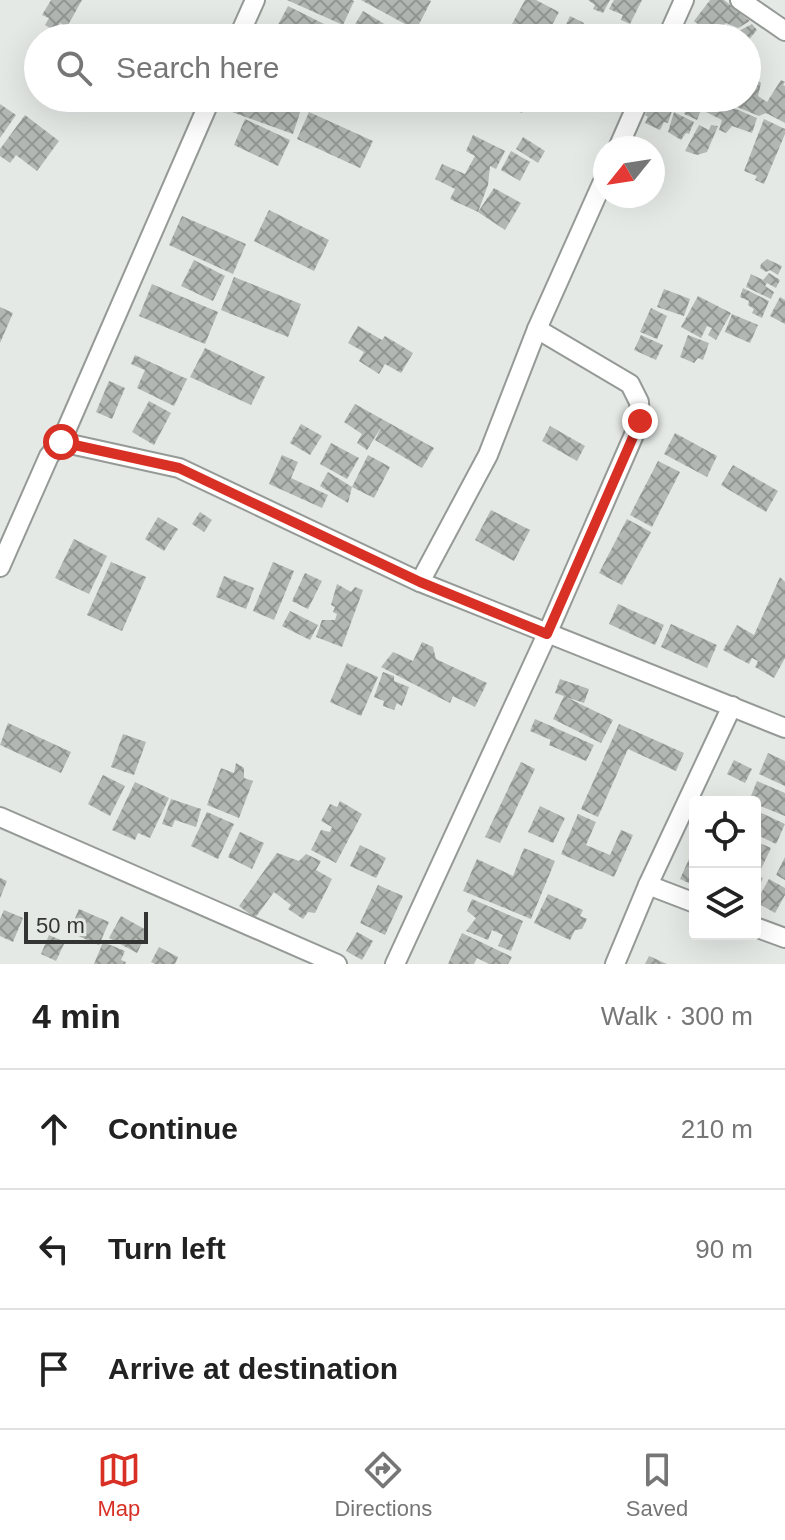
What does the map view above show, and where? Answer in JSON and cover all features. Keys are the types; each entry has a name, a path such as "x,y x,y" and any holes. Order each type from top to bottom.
{"street":[{"path":"244,24 255,0"},
{"path":"673,24 684,0"},
{"path":"740,0 785,31"},
{"path":"0,567 49,456 61,442 205,112"},
{"path":"623,136 634,112"},
{"path":"420,582 488,455 537,329 593,204"},
{"path":"395,964 547,634 640,421 639,402 630,384 537,329"},
{"path":"61,442 179,468 420,582 785,728"},
{"path":"615,964 648,885 732,706"},
{"path":"0,817 337,964"},
{"path":"648,885 689,901"},
{"path":"761,929 785,938"}],"building":[{"path":"51,0 82,0 69,24 46,24 49,18 42,15"},
{"path":"287,0 354,1 341,24"},
{"path":"361,0 431,1 419,24 405,24"},
{"path":"525,0 536,0 559,12 553,24 512,24"},
{"path":"588,0 610,0 603,13 593,9 595,5"},
{"path":"614,0 642,0 630,24 621,20 623,15 609,9"},
{"path":"710,0 724,0 750,21 745,24 698,24 694,21"},
{"path":"288,6 324,24 278,24"},
{"path":"363,11 384,24 355,24"},
{"path":"570,16 584,23 583,24 566,24"},
{"path":"781,80 785,82 785,123 766,113 759,116 749,112 761,112 761,98 767,102"},
{"path":"0,104 16,115 0,138"},
{"path":"232,112 300,112 293,134"},
{"path":"309,112 373,141 360,168 297,139"},
{"path":"647,112 672,112 668,123 664,122 660,130 645,123 648,117"},
{"path":"674,112 694,122 689,134 686,133 681,140 668,132"},
{"path":"685,112 700,112 697,120"},
{"path":"706,112 743,112 757,118 752,133 732,126 726,133 719,130 722,120"},
{"path":"25,115 59,141 37,171 16,155 10,163 0,156 0,149"},
{"path":"245,119 290,140 278,166 234,145"},
{"path":"764,119 785,129 785,134 764,184 755,180 757,176 744,171"},
{"path":"699,125 709,130 711,125 718,126 707,152 697,155 685,151"},
{"path":"473,135 505,151 496,169 490,166 488,185 478,212 450,199 455,189 435,179 442,164 465,174 475,156 466,151"},
{"path":"523,137 545,151 538,163 516,149"},
{"path":"511,151 530,162 520,181 501,170"},
{"path":"494,188 521,203 505,230 478,212"},
{"path":"269,210 329,240 314,271 254,241"},
{"path":"182,216 246,244 233,274 169,245"},
{"path":"767,259 782,266 778,275 760,268"},
{"path":"194,260 225,276 213,301 181,286"},
{"path":"769,273 780,280 776,288 767,283 765,286 774,292 771,299 746,287 751,274 763,280"},
{"path":"234,277 301,304 288,337 221,310"},
{"path":"152,284 218,312 205,344 139,316"},
{"path":"743,288 769,301 762,318 752,313 754,309 748,305 749,301 740,297"},
{"path":"664,289 690,299 684,316 657,307"},
{"path":"698,296 731,313 716,340 708,335 712,328 707,326 701,338 681,327"},
{"path":"780,297 785,300 785,324 770,316"},
{"path":"0,307 13,313 0,343"},
{"path":"651,308 667,316 657,339 640,332"},
{"path":"732,314 758,325 750,343 725,332"},
{"path":"358,326 382,340 385,336 413,353 401,373 385,364 379,374 359,361 364,352 348,343"},
{"path":"641,335 663,345 656,360 634,350"},
{"path":"688,335 709,343 703,360 698,358 694,363 680,357"},
{"path":"205,348 265,377 251,405 190,377"},
{"path":"135,355 187,379 174,406 137,388 145,370 131,364"},
{"path":"109,381 125,388 112,419 96,412"},
{"path":"149,401 171,413 154,445 132,432"},
{"path":"355,404 434,448 422,468 375,440 382,426 367,450 357,443 362,434 344,422"},
{"path":"301,424 322,436 310,455 290,443"},
{"path":"550,426 585,446 577,461 542,441"},
{"path":"675,433 717,456 707,477 664,454"},
{"path":"331,443 359,458 347,479 320,464"},
{"path":"282,455 298,462 291,478 328,495 322,508 269,484"},
{"path":"368,455 390,467 374,498 352,487"},
{"path":"658,461 680,472 652,527 630,515"},
{"path":"733,465 778,491 766,512 721,485"},
{"path":"328,472 352,487 348,503 320,486"},
{"path":"491,510 530,530 514,561 475,540"},
{"path":"200,512 212,520 204,532 192,524"},
{"path":"158,517 178,529 164,551 145,539"},
{"path":"627,519 651,532 622,585 599,573"},
{"path":"74,539 107,556 89,594 55,578"},
{"path":"111,562 146,577 122,631 87,615"},
{"path":"273,562 294,571 274,620 253,611"},
{"path":"305,573 322,581 308,609 292,601"},
{"path":"224,576 254,588 246,609 216,597"},
{"path":"780,577 785,582 785,658 774,678 755,667 758,661 752,658 749,664 723,650 737,625 754,635"},
{"path":"337,584 351,592 355,587 363,590 342,647 316,637 322,620 335,620 337,614 331,605"},
{"path":"618,604 664,625 655,645 609,624"},
{"path":"290,611 318,625 310,640 282,626"},
{"path":"671,624 717,645 707,668 661,647"},
{"path":"422,642 433,647 436,659 487,683 475,707 453,696 450,703 381,667 393,652 413,661"},
{"path":"347,663 378,677 361,716 330,702"},
{"path":"383,672 409,687 402,706 397,703 394,710 383,706 384,701 374,697"},
{"path":"560,679 589,689 584,703 566,697 613,720 601,743 553,719 564,696 555,693"},
{"path":"535,719 594,745 586,761 549,745 551,740 530,731"},
{"path":"8,723 71,752 61,773 0,745"},
{"path":"619,724 684,753 676,771 628,749 598,817 581,809"},
{"path":"123,734 146,742 134,775 111,767"},
{"path":"768,753 785,761 785,786 759,774"},
{"path":"734,760 752,769 745,783 727,774"},
{"path":"521,762 535,769 500,843 485,837"},
{"path":"236,763 244,768 244,778 253,781 239,818 207,805 221,768 234,773"},
{"path":"103,775 125,786 110,816 88,804"},
{"path":"757,781 785,793 785,816 761,806 761,796 751,796"},
{"path":"135,782 169,798 150,838 138,833 135,840 112,830"},
{"path":"171,799 201,809 196,827 175,820 172,827 162,824"},
{"path":"340,801 362,814 336,863 311,850 321,830 330,832 332,827 321,821 330,804 337,807"},
{"path":"540,806 565,818 553,843 528,832"},
{"path":"207,812 234,824 218,859 191,846"},
{"path":"761,813 785,824 776,844 761,837"},
{"path":"578,814 596,822 586,845 610,855 621,830 633,835 614,877 561,854"},
{"path":"240,832 264,843 252,869 228,857"},
{"path":"761,844 771,848 761,869"},
{"path":"360,845 386,858 376,878 350,866"},
{"path":"524,848 555,861 531,919 463,891 477,859 513,876"},
{"path":"277,853 299,861 306,854 321,861 316,870 332,879 315,913 308,912 303,919 288,909 291,905 274,892 255,918 239,906"},
{"path":"785,857 785,880 776,875"},
{"path":"689,859 689,883 680,879"},
{"path":"0,878 7,881 0,898"},
{"path":"769,879 785,888 785,895 775,913 761,905 761,893"},
{"path":"378,885 403,896 385,935 360,923"},
{"path":"548,894 583,910 580,916 587,919 582,929 575,930 570,940 534,923"},
{"path":"472,899 523,921 511,951 498,946 503,935 492,930 488,940 466,931 476,918 467,911"},
{"path":"79,909 109,922 99,945 69,932"},
{"path":"4,910 23,918 13,942 0,936 0,919"},
{"path":"121,916 148,931 137,953 109,938"},
{"path":"357,932 373,941 362,960 346,951"},
{"path":"462,933 512,957 508,964 489,964 477,958 474,964 448,964"},
{"path":"49,935 65,942 56,961 41,954"},
{"path":"103,942 125,951 121,960 125,964 94,964"},
{"path":"159,947 178,957 175,964 151,962"},
{"path":"649,956 667,964 645,964"}],"route":[{"path":"61,442 179,468 420,582 547,634 640,421"}]}
